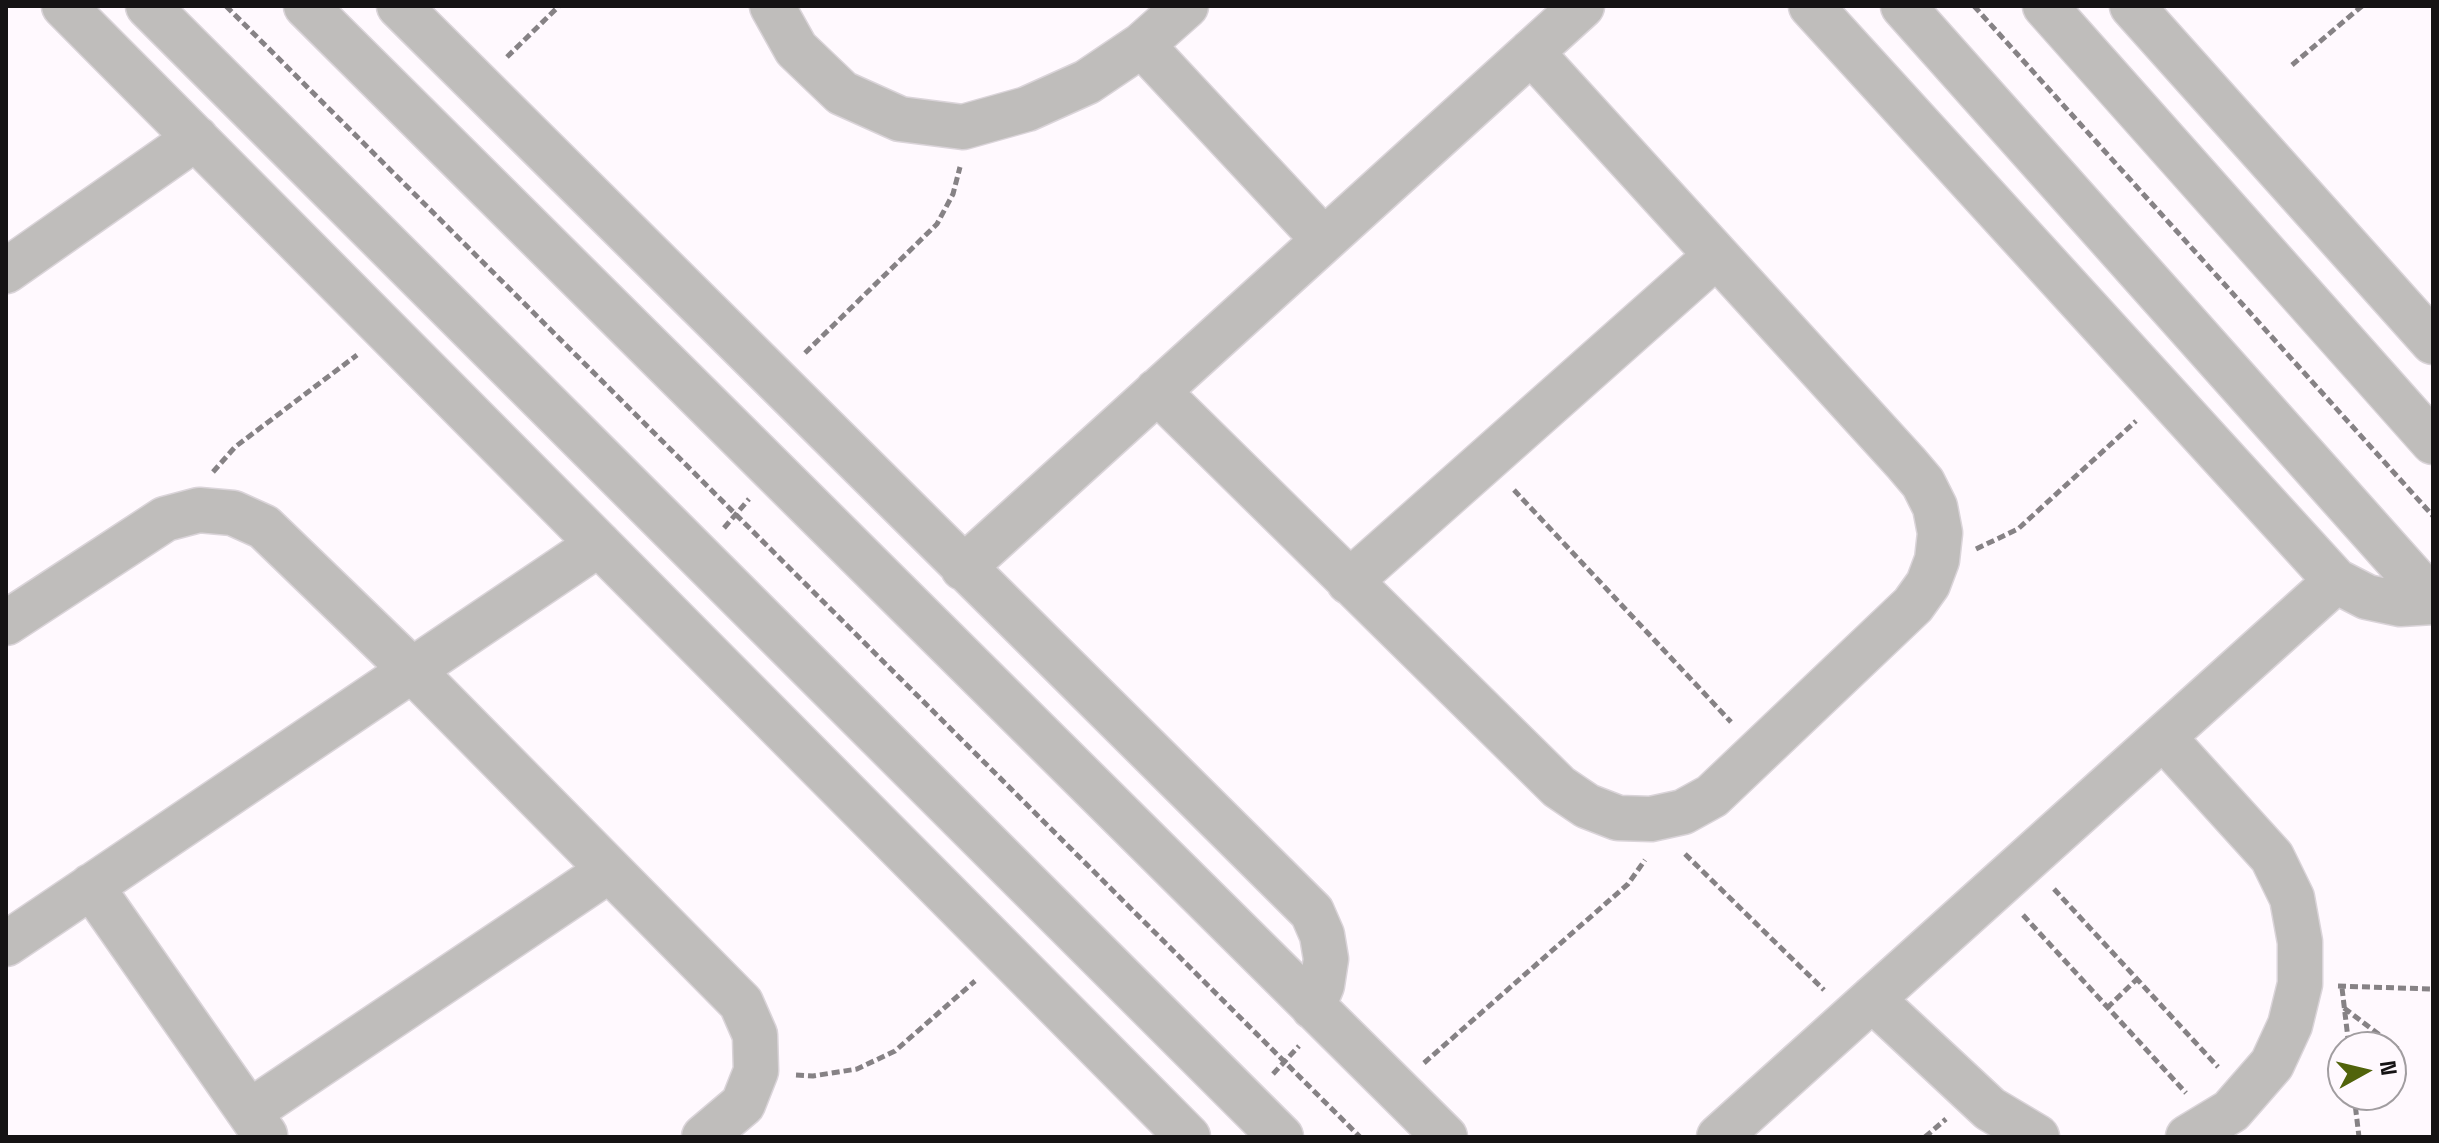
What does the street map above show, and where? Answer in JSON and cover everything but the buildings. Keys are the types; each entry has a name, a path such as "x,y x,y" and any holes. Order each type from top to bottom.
{"street":[{"path":"64,6 1188,1137"},
{"path":"148,6 1281,1137"},
{"path":"306,6 1445,1137"},
{"path":"399,6 1312,912 1322,935 1326,959 1319,1013"},
{"path":"772,6 796,49 842,93 900,119 963,127 1027,109 1087,82 1142,45 1186,6"},
{"path":"963,568 1582,6"},
{"path":"1811,6 2336,581 2367,597 2400,604 2433,601"},
{"path":"1903,6 2433,601"},
{"path":"2045,6 2433,442"},
{"path":"2132,6 2433,342"},
{"path":"1142,45 1324,240"},
{"path":"1157,391 1559,787 1587,806 1618,818 1651,819 1683,812 1712,796 1913,605 1928,584 1937,560 1940,533 1935,507 1923,483 1531,52"},
{"path":"477,177 522,131"},
{"path":"6,271 196,138"},
{"path":"1349,582 1716,256"},
{"path":"6,623 165,519 199,510 233,513 264,527 412,670 741,1003 755,1035 756,1071 743,1104 704,1137"},
{"path":"6,944 599,544"},
{"path":"1719,1137 2336,581"},
{"path":"769,715 816,673"},
{"path":"2163,737 2272,857 2292,898 2300,942 2321,985 2290,1025 2272,1064 2216,1119"},
{"path":"91,886 258,1124 608,871"},
{"path":"996,944 1034,889"},
{"path":"1862,1008 1990,1109 2037,1137"}],"path":[{"path":"226,6 1360,1137"},
{"path":"477,85 559,6"},
{"path":"1974,6 2433,516"},
{"path":"2292,65 2362,6"},
{"path":"776,382 937,224 953,194 959,172 963,127"},
{"path":"199,510 211,475 235,447 388,331"},
{"path":"1937,560 1978,548 2018,529 2166,394"},
{"path":"1486,460 1759,752"},
{"path":"699,556 774,472"},
{"path":"1651,819 1862,1008"},
{"path":"1395,1088 1628,884 1647,855 1651,819"},
{"path":"2012,873 2137,979 2216,1119"},
{"path":"2012,873 2107,1008 2216,1119"},
{"path":"756,1071 813,1076 857,1069 895,1051 996,944"},
{"path":"2107,1008 2137,979"},
{"path":"2321,985 2433,989"},
{"path":"2321,985 2374,1031"},
{"path":"2344,1008 2347,1031"},
{"path":"1247,1102 1285,1061 1319,1013"},
{"path":"2356,1111 2359,1137"}]}
